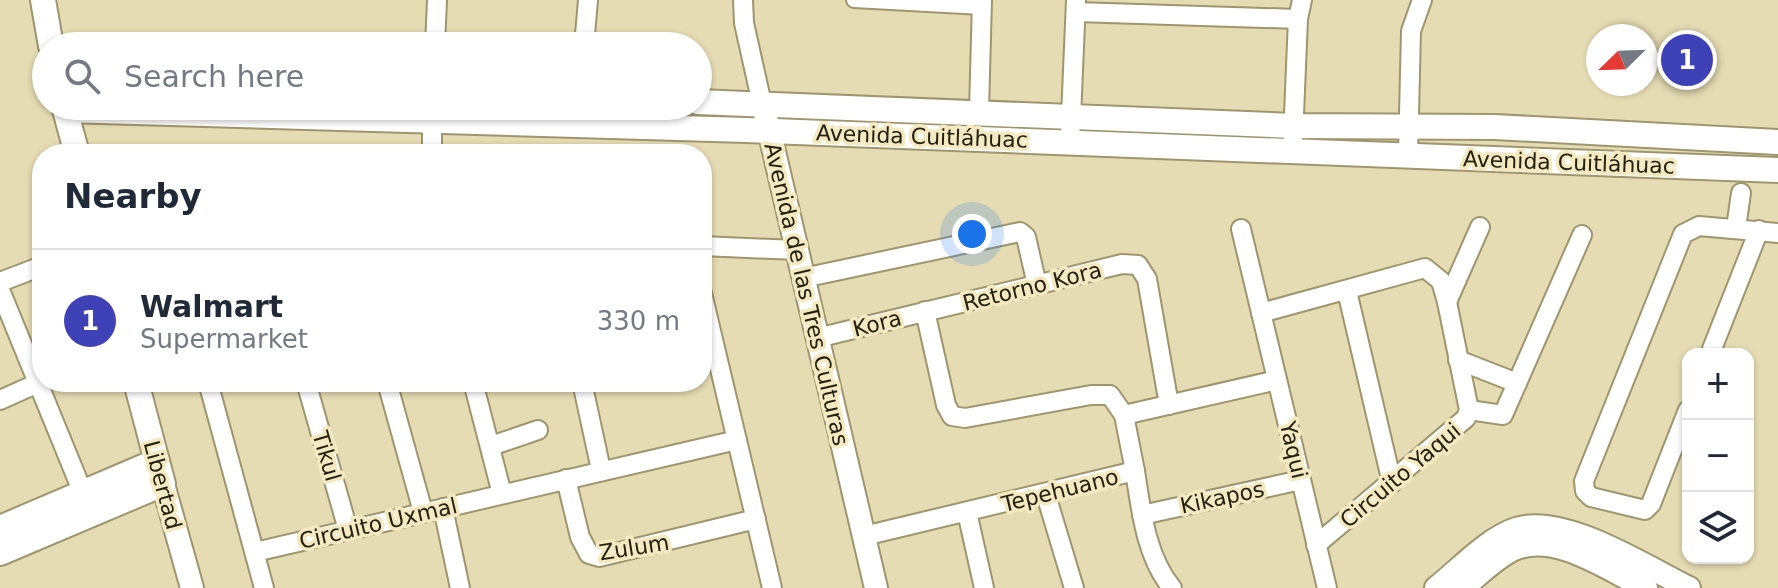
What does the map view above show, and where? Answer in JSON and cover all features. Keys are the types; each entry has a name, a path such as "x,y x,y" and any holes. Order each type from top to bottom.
{"main road":[{"path":"43,0 49,32"},
{"name":"Avenida Cuitláhuac","path":"712,102 1294,126 1495,127 1778,142"},
{"path":"68,120 74,144"},
{"name":"Avenida Cuitláhuac","path":"563,120 1408,156 1742,180 1778,170"},
{"name":"Libertad","path":"139,392 160,473"},
{"path":"0,528 83,493 160,473"},
{"path":"0,553 160,473"}],"street":[{"path":"436,32 437,0"},
{"path":"585,32 588,0"},
{"name":"Avenida de las Tres Culturas","path":"743,0 744,23 762,104 876,588"},
{"path":"854,0 982,4 979,111"},
{"path":"1292,153 1298,19 1302,0"},
{"path":"1408,156 1411,31 1422,0"},
{"path":"1070,141 1076,6 1170,7 1298,19"},
{"path":"432,120 432,144"},
{"path":"1736,228 1747,142"},
{"path":"1684,420 1651,504 1645,510 1591,497 1585,491 1584,481 1683,234 1699,226 1778,233"},
{"path":"1447,302 1480,227"},
{"path":"1241,229 1261,313"},
{"path":"1712,348 1759,230"},
{"path":"803,278 1025,232 1037,285"},
{"path":"1469,410 1501,417 1582,235"},
{"path":"712,246 796,250"},
{"name":"Retorno Kora","path":"925,311 1122,264 1138,265 1147,279 1169,405"},
{"name":"Circuito Yaqui","path":"1261,313 1425,268 1441,281 1447,302 1469,410 1460,427 1316,545"},
{"path":"0,282 32,270"},
{"path":"0,290 32,368"},
{"path":"1347,291 1392,483"},
{"name":"Kora","path":"817,338 925,311 946,405 952,416 965,418 1103,395 1115,398 1124,415"},
{"name":"Yaqui","path":"1261,313 1327,588"},
{"path":"712,359 737,440 772,588"},
{"path":"1458,360 1517,383"},
{"path":"1135,471 1124,415 1277,380"},
{"path":"0,400 32,386"},
{"path":"42,392 83,493"},
{"path":"211,392 264,588"},
{"name":"Tikul","path":"309,392 348,530"},
{"path":"390,392 423,512"},
{"path":"476,392 502,494"},
{"path":"584,392 601,470"},
{"path":"491,446 538,430"},
{"name":"Circuito Uxmal","path":"255,552 737,440"},
{"name":"Tepehuano","path":"864,536 1046,495 1135,471 1142,515 1159,571 1172,588"},
{"name":"Libertad","path":"160,473 192,588"},
{"name":"Zulum","path":"566,479 580,537 589,554 599,557 756,519"},
{"name":"Kikapos","path":"1142,515 1301,480"},
{"path":"1046,495 1074,588"},
{"path":"443,508 455,586"},
{"path":"967,512 984,588"},
{"path":"1436,588 1503,536 1532,525 1570,531 1689,588"},
{"path":"1462,588 1510,551 1540,544 1562,549 1646,588"}],"place":[{"name":"Walmart","path":"1687,60"}]}
